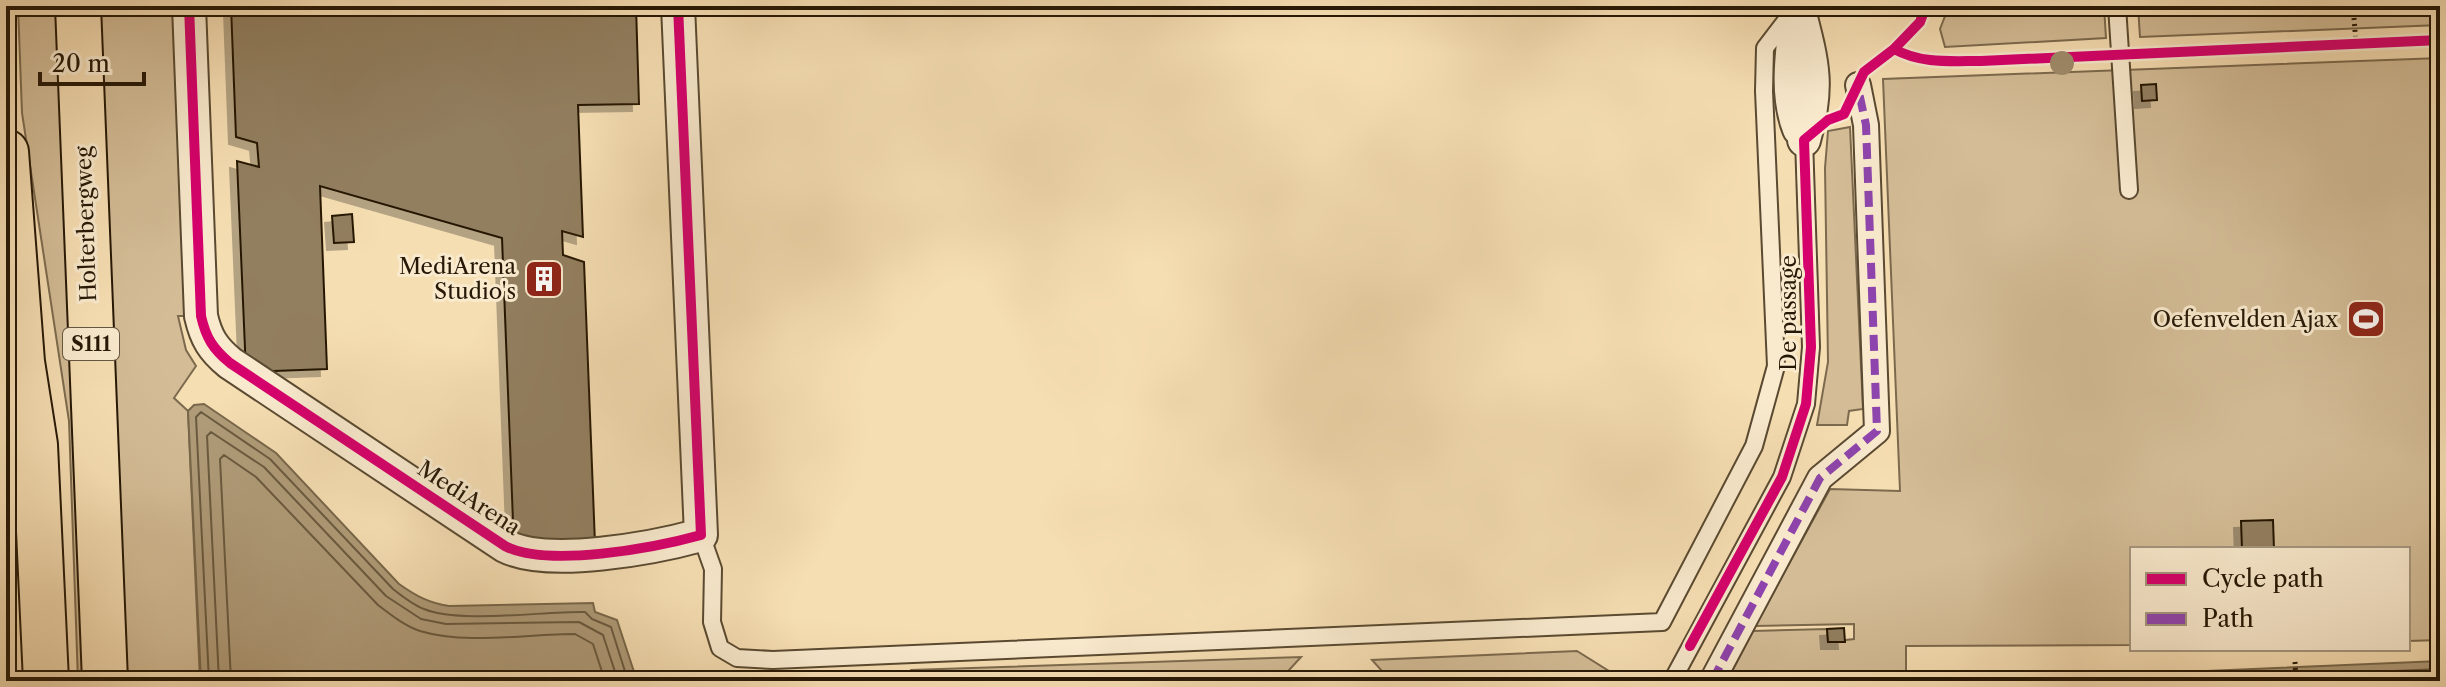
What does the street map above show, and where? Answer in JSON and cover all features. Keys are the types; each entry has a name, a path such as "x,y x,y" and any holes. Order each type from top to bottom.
{"main road":[{"name":"Holterbergweg","path":"78,6 105,681"},
{"path":"6,152 22,362 35,445 46,681"}],"street":[{"name":"MediArena","path":"189,6 201,316 206,337 215,350 230,363 518,553 594,554 701,535"},
{"path":"678,6 701,535"},
{"name":"De passage","path":"1797,6 1791,87 1794,117 1804,140"},
{"path":"1712,681 1820,478 1877,431 1866,125 1858,85"}],"lane":[{"path":"701,535 713,569 712,622 720,648 737,658 773,660 915,655 1662,622 1754,446 1776,366 1764,91 1765,48 1797,6"},
{"path":"2117,6 2129,190"},
{"name":"De passage","path":"1672,681 1782,477 1806,404 1811,347 1804,140"}],"path":[{"path":"2353,6 2356,43"},
{"path":"2341,44 2370,43"},
{"path":"2295,662 2296,681"}],"shaded area":[{"path":"18,6 59,6 87,681 78,681 69,421 22,113"},
{"path":"96,6 174,6 186,316 178,316 186,350 196,366 174,398 188,411 200,681 122,681"},
{"path":"1949,6 2104,6 2106,38 1945,47 1940,29"},
{"path":"2138,6 2440,6 2440,25 2140,37"},
{"path":"2440,58 2440,640 2410,641 2410,547 2130,547 2130,645 1906,646 1906,681 1727,681 1753,631 1827,629 1828,642 1854,639 1854,624 1755,626 1830,489 1900,491 1883,79"},
{"path":"1850,127 1863,409 1849,411 1847,425 1817,425 1828,362 1825,168 1828,131"},
{"path":"1577,651 1612,673 1582,681 1391,681 1372,660"},
{"path":"1301,657 1279,681 906,681 911,670"}],"water":[{"path":"204,404 276,453 405,588 429,601 449,606 593,603 595,612 617,620 637,681 201,681 188,411 194,405"},
{"path":"2440,661 2440,681 1972,681"}],"building":[{"name":"MediArena Studio's","path":"231,6 636,6 639,104 578,105 583,237 562,231 563,255 584,262 595,544 514,547 502,238 320,186 327,369 246,372 237,161 259,167 257,143 236,137"},
{"path":"2156,84 2157,100 2142,101 2141,85"},
{"path":"352,214 354,242 334,243 332,216"},
{"path":"2273,520 2274,547 2242,547 2241,521"},
{"path":"1844,628 1845,642 1828,642 1827,629"}],"marked path":[{"path":"1712,681 1820,478 1877,431 1866,125 1858,88"}],"cycle path":[{"path":"189,6 201,316 215,348 230,363 505,546 524,552 574,556 630,550 701,535 678,6"},
{"path":"1690,646 1782,477 1806,404 1811,347 1804,140 1828,120 1844,114 1864,72 1894,49 1920,22 1926,6"},
{"path":"1894,49 1925,59 1981,61 2440,40"}],"place":[{"name":"MediArena Studio's","path":"544,279"},
{"name":"Oefenvelden Ajax","path":"2366,319"}]}
